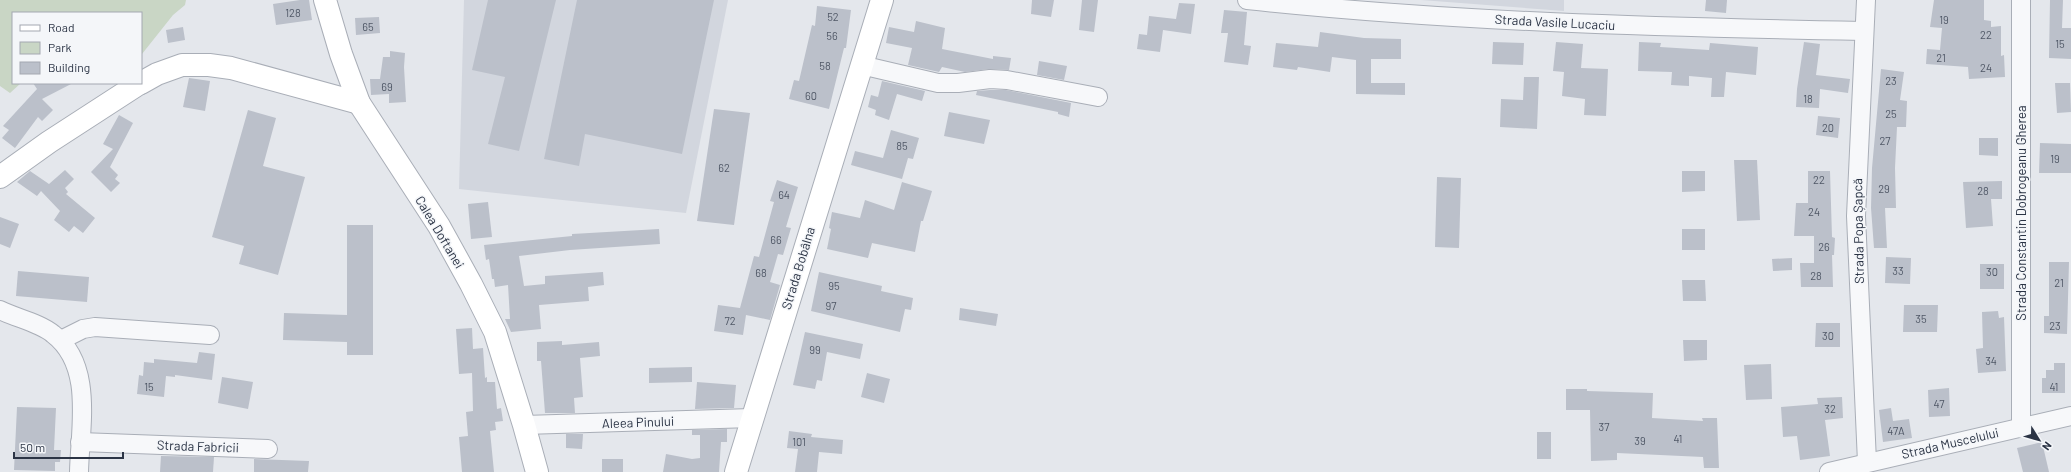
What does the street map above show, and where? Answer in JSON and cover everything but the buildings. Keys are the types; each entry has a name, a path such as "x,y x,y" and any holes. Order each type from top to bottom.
{"main road":[{"name":"Calea Doftanei","path":"325,0 341,54 359,103 439,226 471,284 495,332 537,472"},
{"name":"Strada Bobâlna","path":"736,472 882,0"},
{"path":"142,82 157,74 182,65 208,65 231,68 359,103"},
{"path":"0,177 49,142 139,84"}],"street":[{"name":"Strada Vasile Lucaciu","path":"1247,0 1388,13 1645,27 1863,31"},
{"name":"Strada Popa Șapcă","path":"1866,0 1863,31 1856,216 1867,462"},
{"name":"Strada Constantin Dobrogeanu Gherea","path":"2021,0 2022,426"},
{"path":"861,65 938,83 958,83 990,79 1007,80 1098,97"},
{"path":"0,310 49,331 61,340 76,362 80,376 79,472"},
{"path":"61,340 83,329 95,327 210,335"},
{"name":"Strada Muscelului","path":"1829,472 1867,462 1893,464 2022,426 2071,416"},
{"name":"Aleea Pinului","path":"524,425 752,418"},
{"name":"Strada Fabricii","path":"80,442 268,448"}],"shaded area":[{"path":"464,0 728,0 686,213 459,189"},
{"path":"1421,0 1564,0 1564,11"}],"green space":[{"path":"0,0 186,0 185,5 173,15 142,54 142,12 12,12 12,84 20,84 10,93 0,86"}]}
